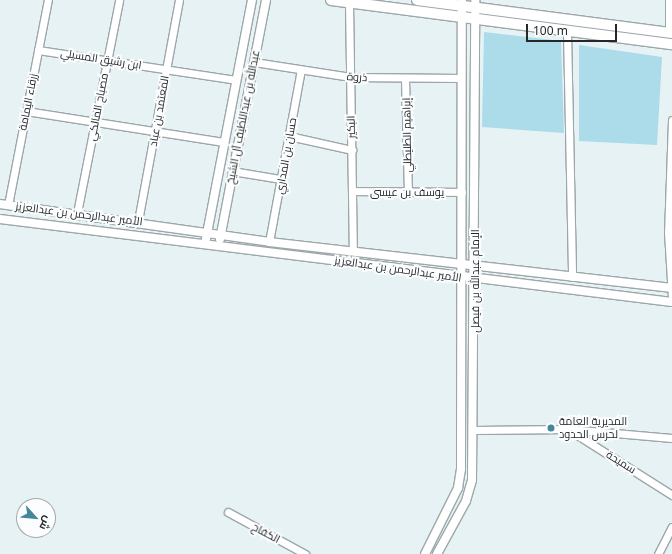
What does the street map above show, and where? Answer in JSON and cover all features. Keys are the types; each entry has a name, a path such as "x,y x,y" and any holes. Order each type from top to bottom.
{"main road":[{"path":"331,0 461,19 672,44"},
{"path":"417,0 475,3 671,32"}],"street":[{"name":"زرقاء اليمامة","path":"4,204 26,111 48,0"},
{"name":"مصباح المالكي","path":"77,213 119,0"},
{"name":"المعتمد بن عباد","path":"138,221 179,0"},
{"name":"عبدالله بن عبداللطيف آل الشيخ","path":"206,244 206,232 252,0"},
{"name":"عبدالله بن عبداللطيف آل الشيخ","path":"219,246 232,171 266,0"},
{"path":"669,0 671,32"},
{"name":"البكير","path":"349,3 353,250"},
{"name":"الإمام عبدالله بن فيصل","path":"425,554 458,488 462,430 462,3"},
{"name":"الإمام عبدالله بن فيصل","path":"437,554 466,501 472,480 476,279 475,3"},
{"path":"568,32 572,277"},
{"name":"ابن رشيق المسيلي","path":"38,50 236,80"},
{"name":"ذروة","path":"254,62 351,77 405,79 461,78"},
{"name":"حسان بن المداري","path":"270,242 301,70"},
{"name":"إبراهيم الطليطلي","path":"405,79 408,192"},
{"path":"26,111 224,142"},
{"path":"672,120 670,232 672,298"},
{"path":"462,127 468,133 475,125"},
{"path":"289,136 352,150"},
{"path":"462,158 468,149 475,157"},
{"path":"232,171 282,179"},
{"name":"يوسف بن عيسى","path":"353,191 462,192"},
{"name":"الأمير عبدالرحمن بن عبدالعزيز","path":"4,204 138,221 270,242 353,250 476,266 672,288"},
{"name":"الأمير عبدالرحمن بن عبدالعزيز","path":"0,219 672,302"},
{"path":"474,430 569,430 672,438"},
{"name":"سميحة","path":"569,430 672,495"},
{"name":"الكفاح","path":"228,512 305,554"},
{"path":"658,554 672,527"}],"shaded area":[{"path":"484,32 561,41 564,133 482,127"},
{"path":"579,45 662,57 657,145 579,141"}],"place":[{"name":"المديرية العامة لحرس الحدود","path":"551,428"}]}
